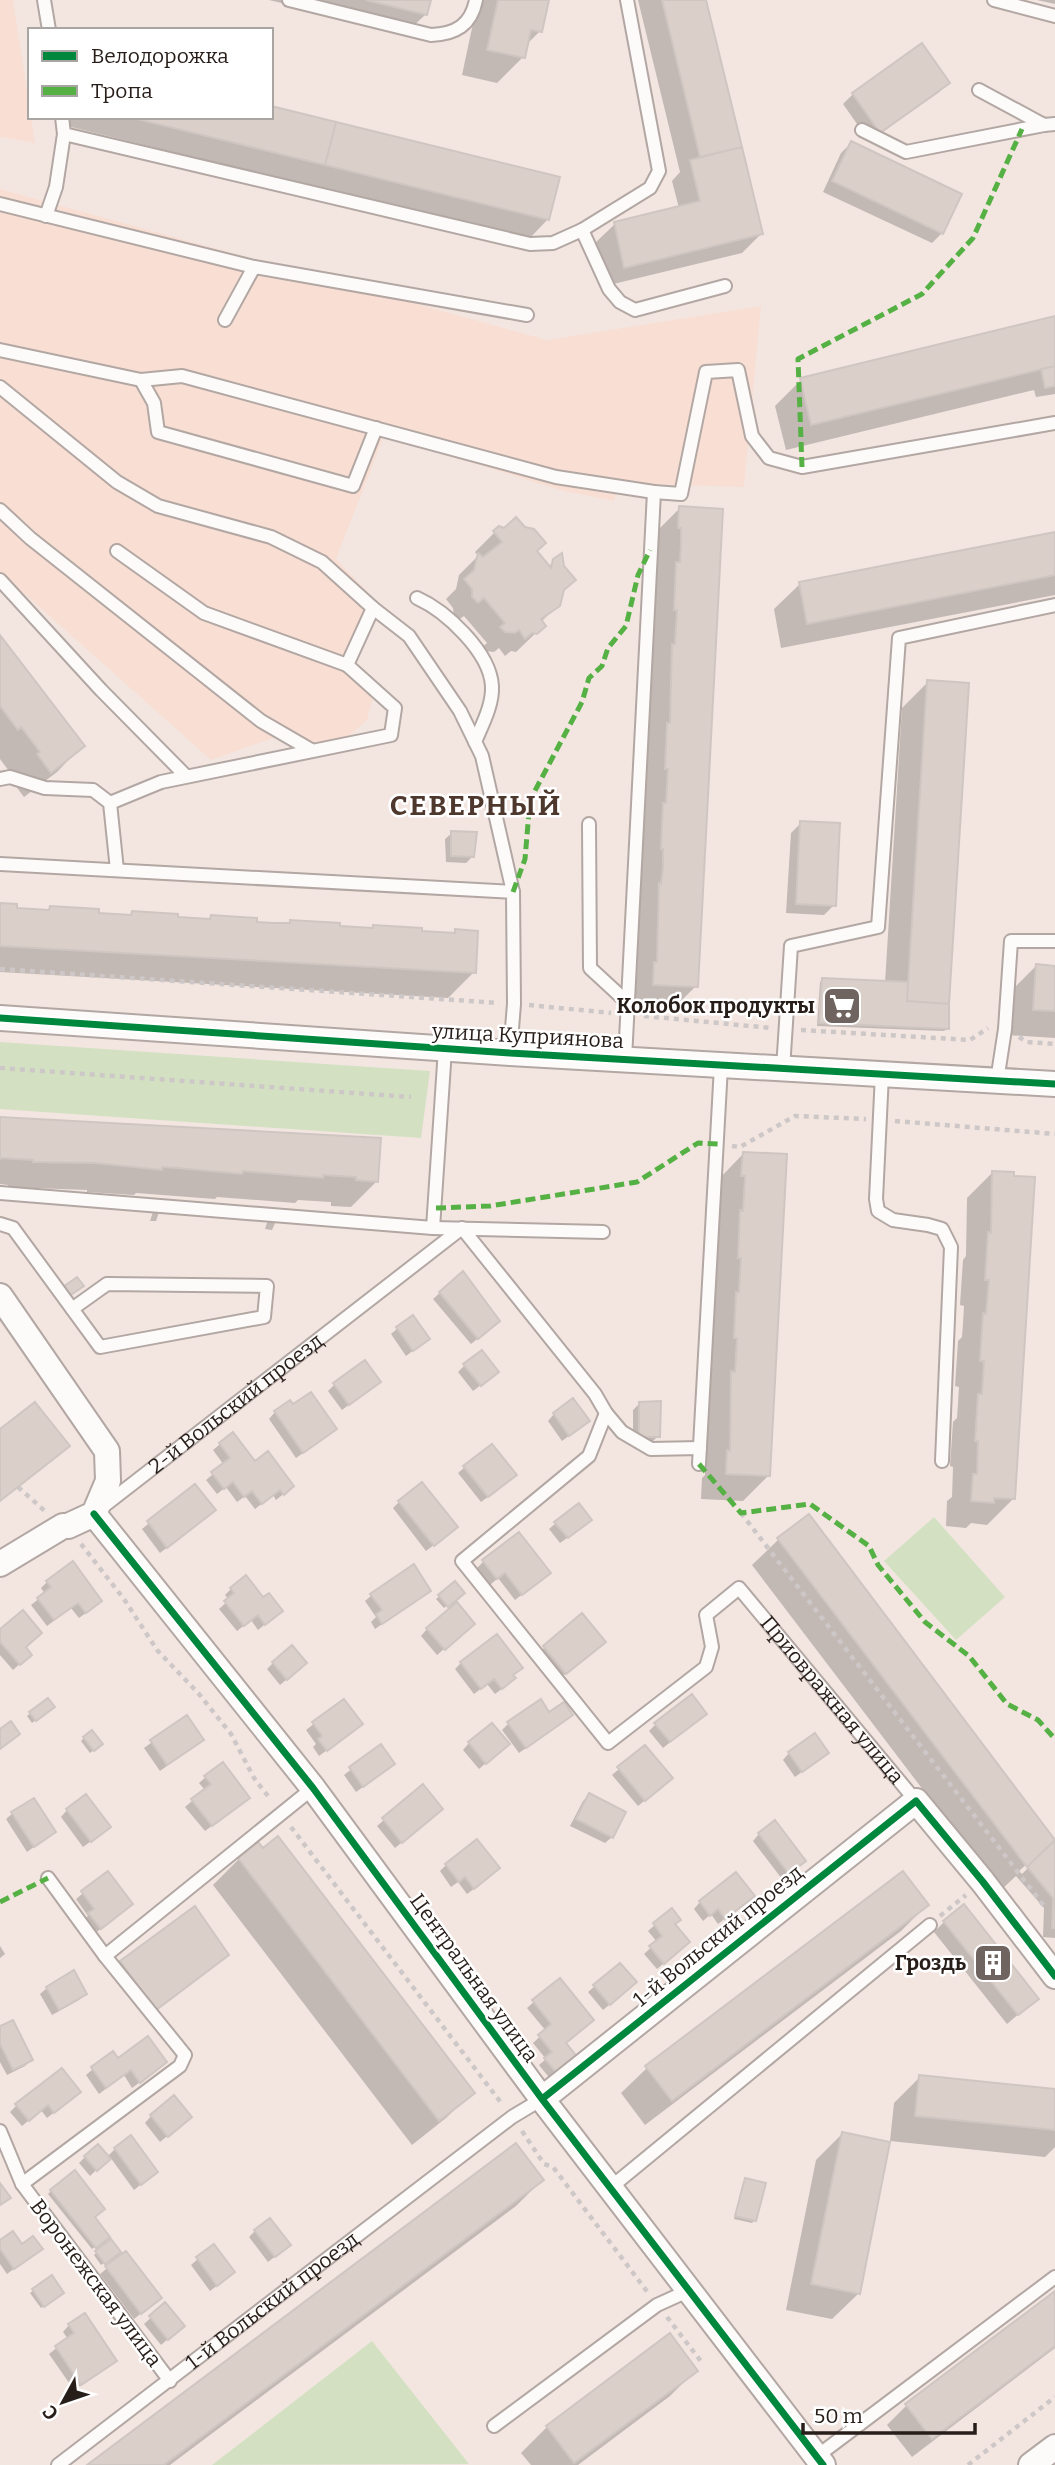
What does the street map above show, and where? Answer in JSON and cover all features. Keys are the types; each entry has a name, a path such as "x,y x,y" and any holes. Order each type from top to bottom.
{"street":[{"name":"улица Куприянова","path":"0,1018 445,1049 1055,1084"},
{"path":"0,1296 107,1451 108,1481 94,1514"},
{"name":"2-й Вольский проезд","path":"0,1564 65,1526 94,1514"},
{"name":"Центральная улица","path":"94,1514 313,1788 542,2099 819,2461"},
{"name":"Приовражная улица","path":"916,1801 984,1882 1055,1976"},
{"name":"1-й Вольский проезд","path":"542,2099 916,1801"},
{"path":"1031,2465 1055,2447"}],"lane":[{"path":"44,0 49,28"},
{"path":"289,0 431,34 448,34 464,24 474,10 476,0"},
{"path":"64,134 530,244 553,243 582,230 650,188 659,171 627,0"},
{"path":"994,0 1055,16"},
{"path":"979,90 1050,124"},
{"path":"46,216 56,187 64,134 62,119"},
{"path":"862,130 905,152 1050,124"},
{"path":"0,204 254,267 527,315"},
{"path":"582,230 609,289 620,302 635,310 725,286"},
{"path":"225,320 254,267"},
{"path":"0,350 141,380 182,376 556,477 681,494 706,372 738,370 752,436 769,457 802,467 1053,425"},
{"path":"141,380 154,402 158,432 353,486 376,428"},
{"path":"0,387 117,482 158,506 271,537 322,562 408,636 460,711 482,756 513,892 514,1004 510,1053"},
{"path":"625,1059 654,492"},
{"path":"0,510 30,538 261,721 312,750"},
{"path":"110,803 161,782 391,735 394,708 347,665 204,613 117,551"},
{"path":"0,580 101,690 186,776"},
{"path":"417,598 432,605 462,631 487,664 492,686 489,708 475,743"},
{"path":"783,1069 791,946 878,928 899,638 1055,605"},
{"path":"347,665 373,608"},
{"path":"3,775 45,788 93,790 110,803 117,870"},
{"path":"589,824 590,968 629,1004"},
{"path":"0,864 513,892"},
{"path":"997,1081 1005,1029 1012,941 1055,941"},
{"path":"433,1228 445,1049"},
{"path":"699,1464 721,1066"},
{"path":"882,1074 876,1199 878,1212 893,1220 928,1224 942,1229 951,1247 942,1461"},
{"path":"0,1193 433,1228 603,1232"},
{"path":"0,1224 13,1228 72,1309 100,1347 264,1317 267,1286 107,1284 72,1309"},
{"path":"462,1228 595,1394 622,1432 651,1449 700,1448"},
{"name":"2-й Вольский проезд","path":"94,1514 462,1228"},
{"name":"Приовражная улица","path":"606,1413 589,1456 462,1561 608,1742 706,1667 712,1647 706,1615 739,1588 916,1801"},
{"path":"48,1878 105,1956 313,1788"},
{"path":"610,2188 930,1925"},
{"name":"Воронежская улица","path":"22,2185 180,2066 185,2055 105,1956"},
{"name":"1-й Вольский проезд","path":"58,2465 512,2117 542,2099"},
{"name":"Воронежская улица","path":"0,2131 22,2185 170,2381"},
{"path":"819,2461 1055,2277"},
{"path":"494,2426 657,2305 690,2290"}],"path":[{"path":"495,989 495,1003"},
{"path":"0,1068 411,1097"},
{"path":"18,1487 65,1526 124,1600 157,1650 199,1694 231,1734 254,1778 512,2117 544,2164 553,2167 703,2364"},
{"path":"741,1513 1044,1906"},
{"path":"941,1916 961,1899"},
{"path":"968,2465 1055,2398"}],"shaded area":[{"path":"0,0 13,0 28,98 28,119 31,119 35,143 0,137"},
{"path":"0,189 547,340 761,306 744,487 619,483 614,501 564,491 384,436 336,559 378,603 353,662 377,681 367,720 331,751 273,738 211,760 0,572"}],"green space":[{"path":"0,1042 430,1071 421,1138 0,1109"},
{"path":"934,1517 1005,1597 956,1640 884,1561"},
{"path":"372,2341 469,2464 212,2465"}],"building":[{"path":"366,0 431,0 427,15"},
{"path":"498,0 549,0 542,32 531,30 525,58 487,50"},
{"path":"662,0 706,0 742,147 700,157"},
{"path":"922,43 950,83 880,133 852,93"},
{"path":"273,106 336,122 325,165 137,119 273,119"},
{"path":"336,122 560,177 549,220 325,165"},
{"path":"851,141 962,194 943,234 832,181"},
{"path":"742,147 763,234 624,268 614,222 700,201 690,160"},
{"path":"1055,316 1055,366 811,425 800,378"},
{"path":"1055,366 1055,386 1045,388 1041,369"},
{"path":"679,506 723,509 698,987 653,985 654,962 657,962 659,883 661,884 663,867 661,849 668,769 665,769 667,723 670,723 672,644 675,644 677,610 674,610 676,562 680,562 681,544 681,528 678,528"},
{"path":"516,517 525,527 534,529 546,543 537,551 551,568 553,559 562,553 564,566 576,580 564,590 560,606 541,619 546,626 525,639 519,630 515,633 505,632 500,627 505,623 484,598 478,603 472,597 472,589 464,579 474,570 478,553 483,557 502,542 493,531 499,526 504,528"},
{"path":"1055,532 1055,575 807,624 799,582"},
{"path":"0,635 85,746 51,773 37,754 40,752 21,727 18,730 0,706"},
{"path":"927,680 969,683 949,1004 907,1001"},
{"path":"800,821 840,823 836,906 796,904"},
{"path":"451,831 477,832 474,857 451,856"},
{"path":"0,903 17,904 17,908 49,910 50,906 99,909 99,913 131,915 132,911 210,919 211,915 257,918 257,922 273,923 290,923 290,920 340,923 340,926 356,927 373,928 373,925 422,928 422,931 455,933 455,929 478,931 476,973 0,946"},
{"path":"1036,964 1055,966 1055,1011 1033,1010"},
{"path":"822,978 908,982 907,1001 949,1004 949,1029 819,1023"},
{"path":"0,1117 381,1138 378,1182 356,1180 356,1177 323,1175 323,1178 243,1171 242,1174 95,1163 0,1160"},
{"path":"743,1152 787,1154 770,1476 726,1474 727,1450 730,1451 731,1371 735,1372 737,1338 734,1338 741,1258 738,1258 740,1210 743,1211 745,1176 741,1176"},
{"path":"992,1171 1035,1177 1015,1499 994,1498 994,1503 971,1501 973,1474 977,1474 978,1441 975,1441 978,1394 982,1394 984,1361 980,1361 983,1313 986,1314 989,1280 985,1280 988,1232 991,1233"},
{"path":"463,1271 500,1321 478,1339 439,1292"},
{"path":"77,1277 84,1286 69,1296 63,1287"},
{"path":"413,1315 430,1339 413,1351 396,1327"},
{"path":"482,1350 499,1372 481,1386 463,1364"},
{"path":"365,1360 381,1382 349,1405 333,1383"},
{"path":"311,1392 337,1429 303,1453 274,1411 290,1400 293,1404"},
{"path":"573,1398 590,1421 569,1436 553,1413"},
{"path":"661,1401 660,1437 639,1437 639,1402"},
{"path":"35,1402 70,1446 0,1501 0,1429"},
{"path":"233,1432 255,1461 268,1451 294,1486 284,1495 280,1490 262,1504 252,1491 244,1497 233,1482 224,1489 211,1472 230,1458 219,1443"},
{"path":"492,1444 517,1475 488,1497 463,1466"},
{"path":"422,1482 458,1527 434,1546 398,1501"},
{"path":"195,1484 216,1510 167,1548 147,1521"},
{"path":"579,1503 592,1520 568,1538 554,1522"},
{"path":"809,1514 1055,1840 1027,1867 777,1538"},
{"path":"519,1532 551,1573 522,1595 505,1573 497,1579 482,1560"},
{"path":"73,1561 102,1601 86,1613 78,1603 54,1620 37,1598 51,1587 46,1581"},
{"path":"414,1564 431,1591 382,1624 376,1614 382,1610 370,1594"},
{"path":"246,1575 263,1597 269,1593 283,1611 265,1625 258,1615 244,1626 224,1601 234,1593 230,1588"},
{"path":"455,1581 465,1593 448,1607 438,1595"},
{"path":"457,1602 475,1624 445,1650 426,1628"},
{"path":"23,1610 42,1633 26,1647 32,1655 20,1665 0,1642 0,1629"},
{"path":"582,1613 606,1642 566,1674 543,1646"},
{"path":"497,1634 523,1668 513,1675 516,1678 502,1689 494,1679 481,1689 460,1662"},
{"path":"292,1645 307,1663 287,1680 272,1662"},
{"path":"692,1694 707,1714 670,1742 654,1723"},
{"path":"48,1698 55,1707 36,1721 29,1712"},
{"path":"344,1699 363,1724 327,1751 318,1739 322,1736 312,1722"},
{"path":"541,1699 549,1712 564,1702 573,1715 526,1748 507,1722"},
{"path":"187,1715 204,1740 167,1765 150,1740"},
{"path":"11,1721 20,1734 0,1749 0,1729"},
{"path":"492,1723 510,1744 486,1764 468,1742"},
{"path":"92,1730 103,1744 94,1751 83,1737"},
{"path":"815,1733 829,1753 802,1772 788,1752"},
{"path":"381,1744 395,1764 363,1787 349,1767"},
{"path":"645,1745 673,1778 645,1801 617,1767"},
{"path":"223,1762 250,1798 212,1826 191,1799 211,1784 204,1776"},
{"path":"423,1784 443,1809 402,1843 382,1818"},
{"path":"589,1793 626,1812 613,1838 576,1819"},
{"path":"86,1794 111,1827 91,1842 66,1809"},
{"path":"34,1798 56,1832 34,1847 11,1812"},
{"path":"775,1820 806,1861 789,1874 758,1833"},
{"path":"278,1836 475,2093 439,2121 238,1858 258,1842 263,1848"},
{"path":"477,1839 500,1868 474,1889 465,1877 459,1882 445,1864"},
{"path":"1055,1840 1055,1928 1052,1928 1053,1898 1027,1867"},
{"path":"108,1871 133,1904 101,1929 88,1913 94,1909 81,1891"},
{"path":"903,1871 929,1905 672,2101 645,2066"},
{"path":"736,1872 755,1896 725,1919 718,1909 710,1916 699,1901"},
{"name":"Гроздь","path":"964,1904 1039,1999 1018,2015 943,1921"},
{"path":"195,1906 229,1955 156,2010 120,1961"},
{"path":"672,1908 681,1920 675,1924 690,1942 664,1964 649,1946 662,1936 653,1923"},
{"path":"620,1963 637,1982 610,2005 593,1985"},
{"path":"74,1970 87,1994 59,2010 46,1987"},
{"path":"560,1978 594,2020 566,2043 579,2059 559,2076 544,2058 552,2052 538,2035 551,2024 532,2000"},
{"path":"13,2020 33,2060 13,2070 0,2044 0,2026"},
{"path":"148,2036 167,2062 140,2083 131,2070 106,2088 91,2067 113,2051 118,2058"},
{"path":"62,2068 81,2092 54,2113 48,2105 29,2121 15,2104"},
{"path":"919,2075 1055,2089 1055,2130 915,2116"},
{"path":"174,2095 192,2117 168,2137 150,2115"},
{"path":"842,2132 890,2142 860,2294 811,2284"},
{"path":"131,2135 158,2172 141,2185 114,2148"},
{"path":"516,2143 544,2180 164,2465 87,2465"},
{"path":"98,2144 111,2159 97,2171 84,2156"},
{"path":"75,2170 105,2209 95,2217 110,2237 96,2248 50,2190"},
{"path":"745,2178 766,2183 756,2221 735,2216"},
{"path":"0,2183 11,2198 0,2205"},
{"path":"270,2218 291,2245 275,2257 254,2230"},
{"path":"13,2231 22,2244 33,2236 43,2249 14,2269 0,2249 0,2240"},
{"path":"111,2239 121,2252 105,2264 95,2251"},
{"path":"214,2244 235,2272 217,2286 196,2257"},
{"path":"126,2251 162,2298 141,2314 105,2266"},
{"path":"52,2275 64,2293 44,2307 32,2289"},
{"path":"1055,2291 1055,2346 932,2439 905,2404"},
{"path":"165,2302 185,2326 168,2340 149,2316"},
{"path":"85,2313 117,2361 81,2385 55,2346 74,2333 68,2324"},
{"path":"670,2333 698,2371 574,2463 546,2426"}],"marked path":[{"path":"802,467 798,359 922,294 973,238 1022,129"},
{"path":"513,892 525,859 530,800 582,702 589,678 602,666 608,648 626,626 638,575 650,550"},
{"path":"436,1208 490,1206 637,1182 698,1143 718,1144"},
{"path":"699,1464 741,1513 810,1504 869,1546 878,1565 925,1622 969,1656 1007,1704 1038,1720 1055,1739"},
{"path":"0,1902 48,1878"}],"cycle path":[{"path":"0,1018 510,1053 1055,1084"},
{"path":"94,1514 313,1788 542,2099 823,2465"},
{"path":"542,2099 916,1801 1055,1976"}],"place":[{"name":"Колобок продукты","path":"842,1006"},
{"name":"Гроздь","path":"993,1963"}],"district":[{"name":"СЕВЕРНЫЙ","path":"476,805"}]}
